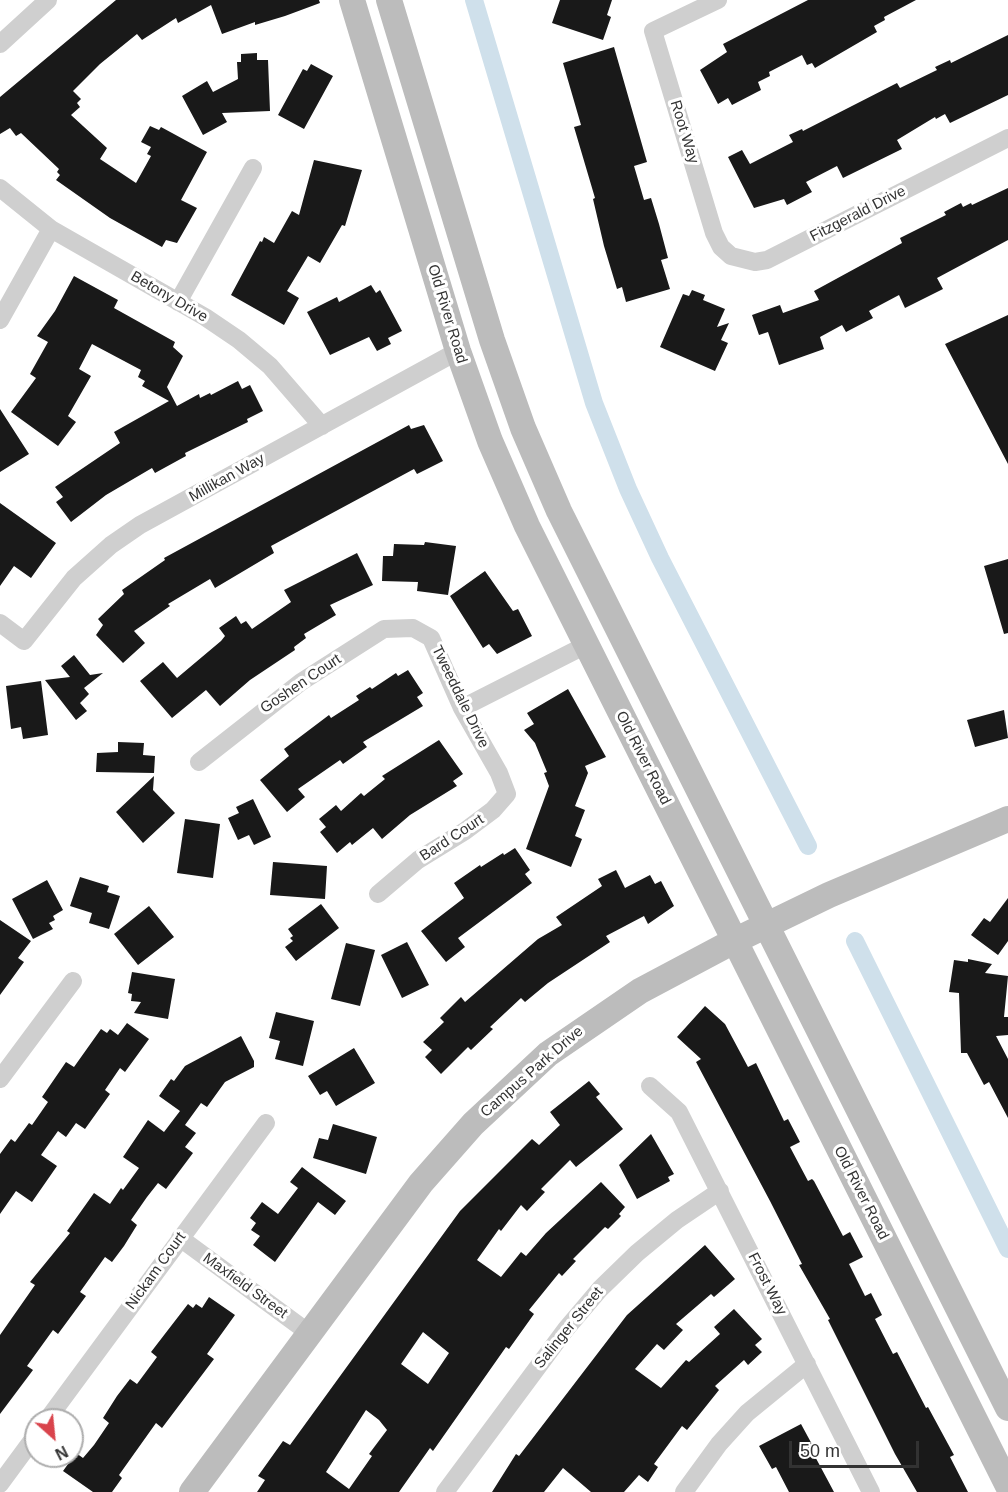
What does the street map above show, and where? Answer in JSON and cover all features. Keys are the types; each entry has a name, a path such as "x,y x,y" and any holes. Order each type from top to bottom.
{"main road":[{"name":"Old River Road","path":"352,0 458,351 490,441 522,515 1008,1486"},
{"path":"389,0 492,340 523,428 553,497 1008,1408"},
{"path":"458,351 477,356 489,372 526,472 553,497"},
{"path":"586,645 617,658 653,720 667,728"},
{"name":"Campus Park Drive","path":"198,1490 309,1333 421,1182 457,1140 506,1090 593,1021 640,991 734,940 939,846 1008,819"}],"street":[{"path":"0,44 48,0"},
{"name":"Root Way","path":"714,233 653,31 718,0"},
{"name":"Fitzgerald Drive","path":"714,233 721,247 731,256 755,262 767,260 1008,138"},
{"path":"178,302 254,168"},
{"name":"Betony Drive","path":"0,188 51,229 239,340 270,366 322,426"},
{"path":"0,320 51,229"},
{"name":"Millikan Way","path":"0,624 24,642 74,578 111,545 140,525 458,351"},
{"name":"Tweeddale Drive","path":"413,628 431,638 462,708 499,774"},
{"name":"Goshen Court","path":"199,762 301,682 377,633 384,629 413,628"},
{"path":"462,708 586,645"},
{"name":"Bard Court","path":"378,894 418,860 465,831 493,810 507,794 499,774"},
{"path":"0,1079 73,981"},
{"name":"Frost Way","path":"650,1086 679,1112 871,1492"},
{"name":"Nickam Court","path":"56,1408 266,1123"},
{"name":"Salinger Street","path":"445,1492 566,1329 600,1290 637,1253 677,1220 720,1191"},
{"name":"Maxfield Street","path":"180,1238 309,1333"},
{"path":"684,1492 719,1444 747,1413 807,1364"},
{"path":"0,1484 24,1451"}],"building":[{"path":"116,0 319,0 320,3 285,16 255,25 255,22 222,34 211,5 178,23 176,18 142,40 137,34 100,64 73,91 81,99 77,103 80,107 71,115 107,148 100,159 136,183 151,156 147,154 151,147 141,142 150,126 159,130 161,127 207,152 181,200 197,208 177,243 166,240 162,247 110,218 56,180 60,175 57,172 59,169 21,133 16,136 10,128 0,134 0,97"},
{"path":"560,0 612,0 607,15 611,17 603,40 552,23"},
{"path":"808,0 916,0 884,17 885,20 874,26 877,32 815,68 812,63 807,65 802,55 769,72 770,76 758,82 761,90 732,105 728,98 718,104 700,70 727,52 723,44"},
{"path":"1008,35 1008,95 950,123 945,114 936,119 935,117 897,140 902,149 843,178 837,166 806,182 812,192 787,205 784,199 754,208 728,157 742,150 750,164 793,142 789,135 802,129 803,131 897,83 900,88 937,70 935,67 950,60 951,63"},
{"path":"614,47 647,162 634,166 644,200 651,198 659,224 668,258 661,260 670,289 626,302 622,287 617,289 604,246 593,199 595,198 574,127 581,125 563,63"},
{"path":"257,53 257,60 268,60 270,111 222,113 227,122 203,135 182,96 207,81 213,92 238,79 237,62 241,62 241,54"},
{"path":"311,64 333,76 304,129 278,115 303,69 307,71"},
{"path":"314,160 362,170 345,226 342,225 320,263 308,256 287,291 299,298 284,325 231,295 260,241 262,242 264,237 274,243 292,211 299,215"},
{"path":"1008,188 1008,240 937,278 943,289 905,308 899,295 869,311 873,318 846,332 842,325 820,337 824,349 779,365 768,332 759,335 752,315 780,305 783,313 819,300 814,291 902,243 900,238 946,215 944,212 961,203 963,207 971,203 972,205"},
{"path":"74,276 118,300 114,308 175,342 173,347 183,356 167,387 177,406 199,394 200,398 210,393 211,395 238,381 242,389 250,385 263,411 247,419 248,422 185,453 186,456 155,473 152,468 106,495 71,522 56,502 63,497 55,487 120,443 114,432 169,401 142,386 145,381 138,377 141,370 92,344 79,369 91,376 68,416 76,422 58,446 11,412 36,378 30,374 48,342 37,336 55,311"},
{"path":"371,285 376,293 380,290 402,331 388,338 391,344 377,351 369,337 330,355 307,312 337,297 339,302"},
{"path":"692,290 705,295 703,300 725,309 717,327 729,323 721,340 728,343 715,371 660,347 683,294 689,296"},
{"path":"1008,315 1008,464 945,344"},
{"path":"0,409 29,454 0,472"},
{"path":"409,425 411,429 424,425 443,461 417,474 414,469 271,546 274,553 215,588 210,579 168,604 170,606 134,631 145,643 123,663 96,635 103,625 98,619 124,594 122,590 165,560 164,558"},
{"path":"0,503 56,543 31,578 14,566 0,586"},
{"path":"425,542 456,546 448,595 417,591 418,582 382,581 383,556 393,556 394,544 424,545"},
{"path":"357,553 373,585 330,605 336,615 304,634 306,638 294,647 295,650 250,680 220,706 206,690 172,718 140,681 163,662 177,678 221,641 225,636 219,628 236,616 241,624 246,621 252,629 291,602 284,590"},
{"path":"1008,559 1008,633 1004,634 984,566"},
{"path":"485,571 513,611 518,609 532,636 497,654 489,644 483,648 450,596"},
{"path":"74,655 90,675 103,673 84,688 89,694 80,703 87,711 76,720 45,680 70,677 61,666"},
{"path":"408,670 423,693 417,697 423,706 363,742 367,747 343,764 340,760 298,789 305,797 287,812 260,780 289,756 284,749 329,715 331,718 359,700 356,696 370,687 372,689 396,673 398,676"},
{"path":"41,681 48,735 23,739 21,727 11,729 6,686"},
{"path":"568,689 606,757 585,766 588,773 575,806 585,810 575,836 582,839 571,867 526,849 549,786 544,773 547,772 535,743 524,730 534,724 527,713"},
{"path":"1004,710 1008,738 975,747 967,720"},
{"path":"439,740 463,774 453,781 457,786 410,815 382,839 373,828 352,845 350,842 337,853 320,832 326,827 319,819 336,805 341,811 361,793 364,796 385,779 382,776"},
{"path":"118,742 144,743 143,755 155,756 154,773 96,772 97,753 118,752"},
{"path":"154,776 153,790 175,813 143,843 116,812"},
{"path":"253,799 271,837 254,845 249,835 238,840 228,818 239,813 236,807"},
{"path":"185,819 220,824 213,878 177,873"},
{"path":"515,848 530,870 525,874 532,883 458,938 465,947 446,962 421,931 464,898 454,883 480,865 481,867"},
{"path":"273,862 327,866 325,899 270,895"},
{"path":"616,870 625,888 650,875 655,884 661,881 674,906 648,924 644,916 606,936 610,942 548,983 525,1002 521,998 490,1027 493,1029 471,1050 468,1047 441,1074 425,1057 432,1050 423,1042 444,1022 440,1018 461,997 465,1002 538,939 562,925 556,917 602,886 598,879"},
{"path":"80,877 109,886 107,892 120,896 109,929 89,923 92,913 70,906"},
{"path":"47,880 63,910 53,916 55,920 49,923 53,929 33,939 12,899"},
{"path":"1008,898 1008,941 998,955 971,935 984,918 990,922"},
{"path":"321,904 339,928 296,961 285,947 293,941 290,938 293,936 288,929"},
{"path":"149,906 174,937 138,965 114,934"},
{"path":"0,920 31,941 18,958 24,962 0,995"},
{"path":"407,942 429,985 402,998 381,955"},
{"path":"346,943 375,950 360,1006 331,999"},
{"path":"968,959 992,964 985,973 1008,976 1004,1017 1008,1017 1008,1035 996,1036 1008,1059 1008,1118 989,1082 984,1085 967,1053 961,1053 959,993 949,992 954,960 968,962"},
{"path":"132,972 175,979 168,1019 134,1013 141,1002 131,1001 132,994 128,993"},
{"path":"705,1006 725,1024 748,1067 756,1063 784,1121 788,1119 800,1142 790,1147 808,1181 812,1179 814,1181 843,1236 850,1232 863,1257 849,1264 865,1296 871,1293 882,1315 875,1319 893,1354 897,1352 954,1455 950,1457 968,1492 917,1492 895,1454 828,1320 830,1319 799,1265 802,1264 696,1062 701,1059 677,1037"},
{"path":"276,1012 314,1021 303,1066 275,1059 280,1041 269,1038"},
{"path":"127,1023 149,1039 125,1072 120,1068 105,1090 110,1094 85,1129 76,1123 66,1137 58,1131 41,1155 57,1166 32,1202 16,1191 0,1214 0,1154 11,1139 15,1142 29,1123 32,1125 48,1102 42,1097 66,1062 74,1067 101,1029 107,1033 110,1029 118,1035"},
{"path":"241,1036 254,1061 254,1067 225,1082 207,1107 201,1103 185,1125 196,1133 185,1147 193,1153 166,1189 158,1183 147,1197 131,1220 137,1225 124,1246 112,1262 105,1257 80,1292 86,1296 58,1334 53,1330 27,1366 33,1370 0,1414 0,1335 35,1285 30,1282 70,1233 67,1231 94,1193 110,1204 121,1188 123,1190 139,1168 123,1157 148,1120 164,1132 180,1111 159,1096 171,1079 174,1081 185,1066"},
{"path":"354,1048 375,1083 336,1106 327,1091 320,1095 308,1076"},
{"path":"589,1081 600,1094 596,1097 623,1129 576,1167 570,1160 541,1189 545,1192 527,1211 521,1205 501,1231 499,1229 477,1260 501,1277 521,1252 526,1256 546,1233 601,1182 625,1207 619,1214 621,1216 608,1229 605,1227 573,1259 576,1261 562,1276 559,1273 529,1310 534,1314 509,1349 506,1347 433,1451 430,1448 399,1492 257,1492 265,1480 258,1476 283,1441 290,1445 460,1211 532,1139 539,1145 560,1125 550,1112","holes":["423,1332 449,1353 428,1384 401,1364","366,1410 387,1430 369,1454 372,1456 349,1489 326,1472"]},
{"path":"333,1124 377,1137 366,1174 313,1158 319,1138 328,1140"},
{"path":"651,1134 674,1174 668,1177 670,1181 637,1199 619,1165"},
{"path":"302,1167 346,1201 335,1215 318,1202 275,1262 253,1245 260,1236 251,1230 256,1223 250,1218 262,1202 278,1214 298,1188 290,1182"},
{"path":"705,1245 735,1279 714,1297 711,1294 676,1324 683,1330 664,1350 657,1344 635,1369 661,1388 686,1360 689,1362 720,1334 714,1327 734,1309 762,1339 755,1345 762,1352 748,1365 744,1360 715,1386 719,1390 687,1430 682,1426 654,1464 658,1467 648,1482 639,1475 624,1492 591,1492 563,1468 544,1492 492,1492 516,1454 519,1456 627,1315"},
{"path":"209,1297 235,1315 207,1354 214,1359 162,1428 156,1423 119,1475 122,1478 112,1492 93,1492 63,1471 65,1468 84,1468 84,1457 109,1423 103,1418 117,1396 130,1379 137,1384 157,1357 151,1352 188,1304 193,1308 196,1304 202,1308"},
{"path":"801,1424 814,1448 811,1449 834,1492 789,1492 776,1467 772,1469 759,1446"}],"waterway":[{"path":"474,0 594,403 628,489 660,558 808,846"},
{"path":"855,941 1008,1249"}]}
